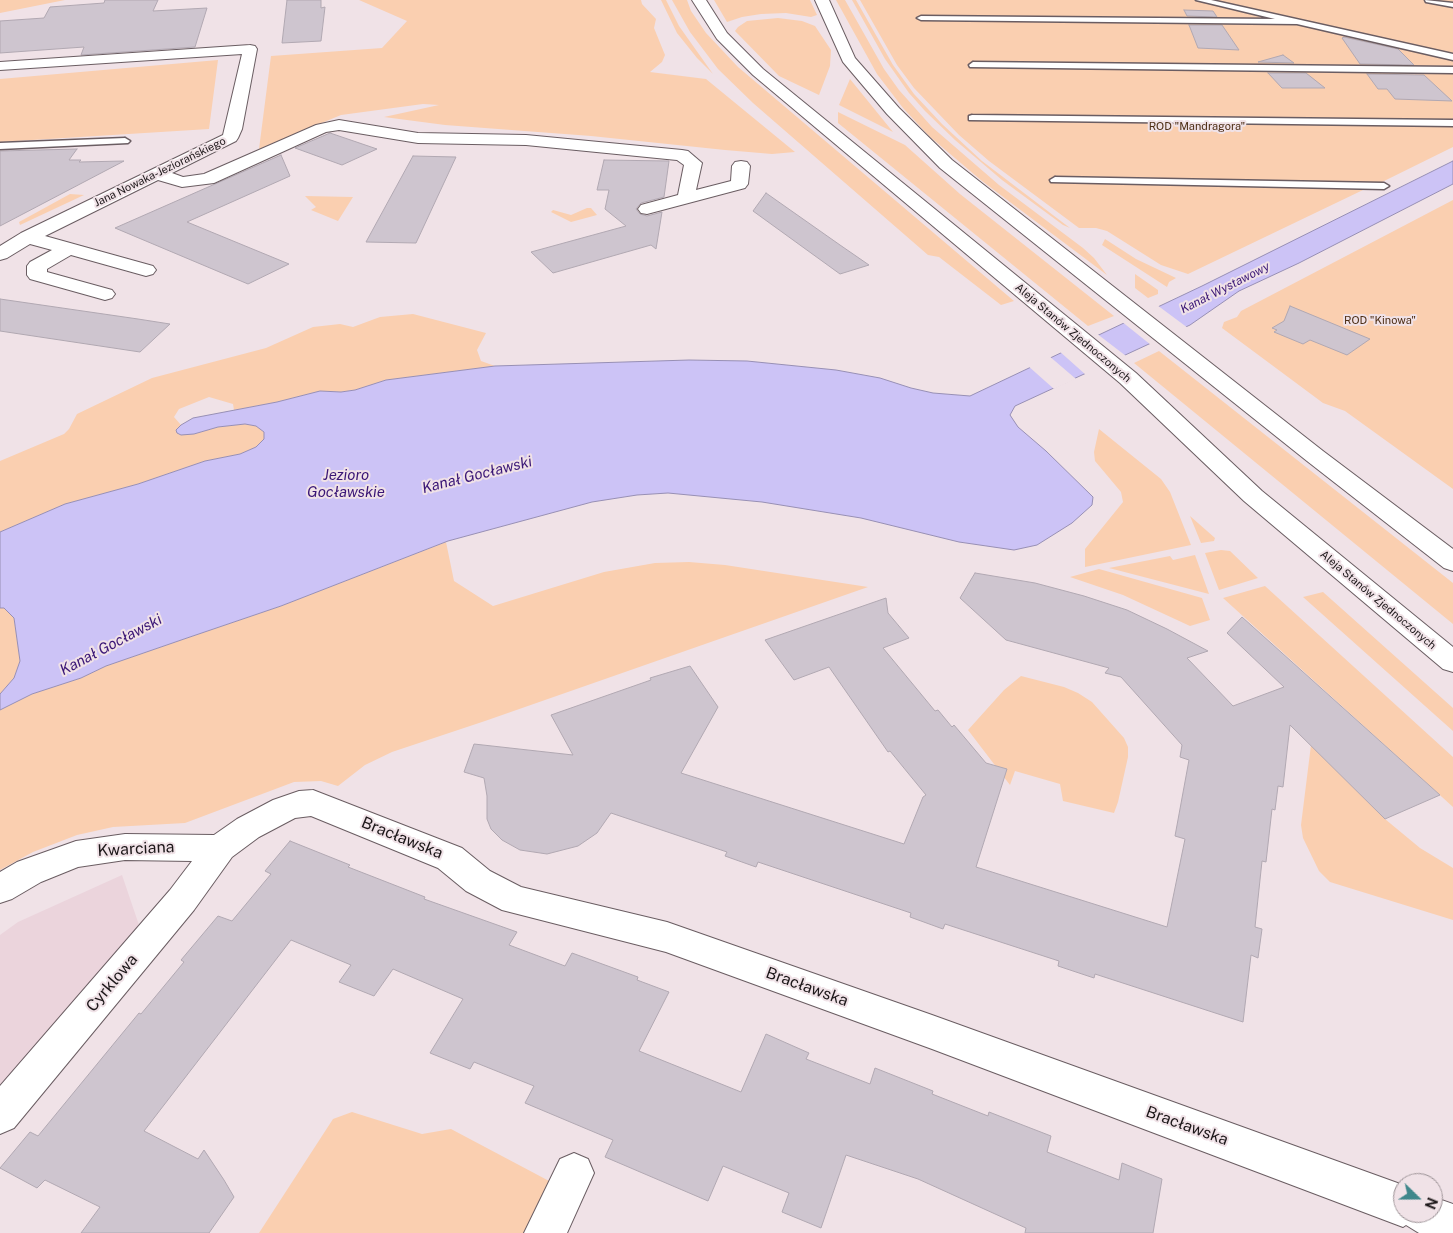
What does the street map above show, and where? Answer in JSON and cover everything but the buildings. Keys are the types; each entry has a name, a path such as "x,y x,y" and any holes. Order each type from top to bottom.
{"street":[{"name":"Aleja Stanów Zjednoczonych","path":"699,0 711,21 726,40 758,72 1128,378 1253,496 1453,662"},
{"path":"822,0 848,59 918,138 946,164 1118,301 1453,562"},
{"name":"Jana Nowaka-Jeziorańskiego","path":"0,66 250,49 234,129 230,138 28,237 0,254"},
{"path":"156,174 182,182 208,179 322,128 339,125 418,138 526,140 596,151 682,155 693,163 686,198"},
{"path":"647,209 739,184 741,166"},
{"path":"28,237 146,270"},
{"path":"68,249 37,266 37,275 105,294"},
{"name":"Bracławska","path":"220,848 248,828 284,808 313,803 450,858 478,881 514,900 667,937 1393,1202"},
{"name":"Kwarciana","path":"0,889 29,872 76,854 125,847 220,848"},
{"name":"Cyrklowa","path":"0,1115 182,900 220,848"},
{"path":"545,1233 574,1174"}],"lane":[{"path":"1200,0 1453,57"},
{"path":"1428,0 1453,5"},
{"path":"921,18 1296,22"},
{"path":"973,65 1453,70"},
{"path":"972,118 1453,124"},
{"path":"0,146 125,141"},
{"path":"1055,180 1384,186"}],"shaded area":[{"path":"122,875 140,928 0,1089 0,935 18,922"}],"green space":[{"path":"0,0 65,0 0,13"},
{"path":"359,0 641,0 642,4 656,19 654,28 665,55 662,62 650,72 706,79 795,152 772,154 725,150 591,136 445,125 384,117 439,105 423,104 341,115 259,149 271,56 382,48 407,21"},
{"path":"661,0 666,0 679,26 713,74 677,33"},
{"path":"672,0 687,0 691,11 706,33 738,67 1014,301 1001,305 939,257 928,255 753,103 718,69 690,32"},
{"path":"714,0 810,0 817,15 811,17 786,13 761,14 727,22"},
{"path":"836,0 845,0 884,69 899,90 932,127 999,185 1083,248 1094,258 1107,275 982,181 929,136 903,108 877,74"},
{"path":"852,0 856,0 893,65 914,94 942,124 982,161 1070,228 1063,225 1002,180 955,140 925,111 909,93 885,59"},
{"name":"ROD \"Mandragora\"","path":"860,0 1453,0 1453,147 1378,184 1358,188 1363,190 1188,274 1161,265 1107,231 1096,228 1079,228 989,161 959,135 914,88 897,65"},
{"path":"778,18 802,21 815,26 831,50 830,66 819,95 779,76 735,31 747,21"},
{"path":"218,60 209,129 0,142 0,79"},
{"path":"850,79 893,132 839,105"},
{"path":"838,112 905,145 960,194 1114,316 1088,326 838,123"},
{"path":"70,194 84,195 20,225 19,222"},
{"path":"305,196 353,197 338,221 311,210 316,207"},
{"name":"ROD \"Kinowa\"","path":"1453,200 1453,489 1345,411 1323,403 1222,328 1224,322 1237,317 1241,311"},
{"path":"591,208 597,215 571,222 551,212 553,210 571,215"},
{"path":"1105,239 1136,259 1176,278 1169,282 1167,287 1102,245"},
{"path":"1135,274 1158,290 1158,294 1148,298 1135,288"},
{"path":"413,314 486,333 477,350 481,361 495,366 386,380 355,390 341,392 320,391 234,410 233,404 209,397 179,409 174,417 181,425 176,430 194,434 218,427 245,424 256,426 264,432 264,439 256,447 240,454 205,461 138,484 65,504 0,532 0,461 64,434 77,414 152,378 266,348 313,327 340,324 353,327 380,317"},
{"path":"1159,351 1453,583 1453,624 1134,363"},
{"path":"1099,429 1161,479 1170,492 1191,545 1085,567 1085,549 1123,502 1121,492 1095,461 1094,452"},
{"path":"1190,516 1215,538 1214,541 1201,543"},
{"path":"446,542 454,581 493,606 604,572 655,563 689,562 725,565 868,587 392,752 365,765 338,786 321,781 294,782 185,823 113,827 77,835 33,852 0,870 0,710 32,694 81,678 106,666 281,606"},
{"path":"1221,550 1230,551 1258,578 1219,590 1205,553"},
{"path":"1195,555 1209,594 1109,568 1170,556 1173,560"},
{"path":"1099,569 1202,598 1210,620 1190,626 1123,595 1070,577"},
{"path":"1265,586 1453,757 1453,807 1223,598"},
{"path":"1323,592 1453,708 1453,731 1303,597"},
{"path":"0,608 4,608 14,618 20,661 14,678 0,694"},
{"path":"1021,676 1064,687 1078,693 1092,702 1124,738 1128,747 1128,757 1114,813 1063,801 1060,784 1015,771 1010,785 968,730 1004,690"},
{"path":"1311,745 1385,819 1420,848 1453,868 1453,920 1330,882 1319,871 1303,838 1301,825"},
{"path":"352,1112 422,1134 451,1129 551,1182 527,1233 259,1233 333,1119"}],"water":[{"name":"Jezioro Gocławskie","path":"1453,161 1453,184 1299,263 1239,291 1190,325 1015,406 1010,415 1018,427 1046,451 1093,497 1092,505 1072,523 1037,545 1014,550 959,542 861,518 762,502 668,493 637,495 592,502 448,541 281,606 106,666 81,678 32,694 0,710 0,694 14,678 20,661 14,618 4,608 0,608 0,532 65,504 138,484 205,461 240,454 256,447 264,439 264,432 256,426 245,424 218,427 194,434 181,435 177,433 176,430 181,425 193,418 277,402 320,391 341,392 355,390 386,380 495,366 689,360 747,361 836,370 880,378 933,393 970,396 1202,286"}],"pier":[{"path":"1157,305 1188,328 1151,345 1121,321"},
{"path":"1096,333 1126,356 1086,375 1058,350"},
{"path":"1048,355 1076,379 1054,389 1027,365"}],"water label":[{"name":"Kanał Wystawowy","path":"1225,288"},
{"name":"Kanał Gocławski","path":"477,475"},
{"name":"Kanał Gocławski","path":"111,645"}]}
